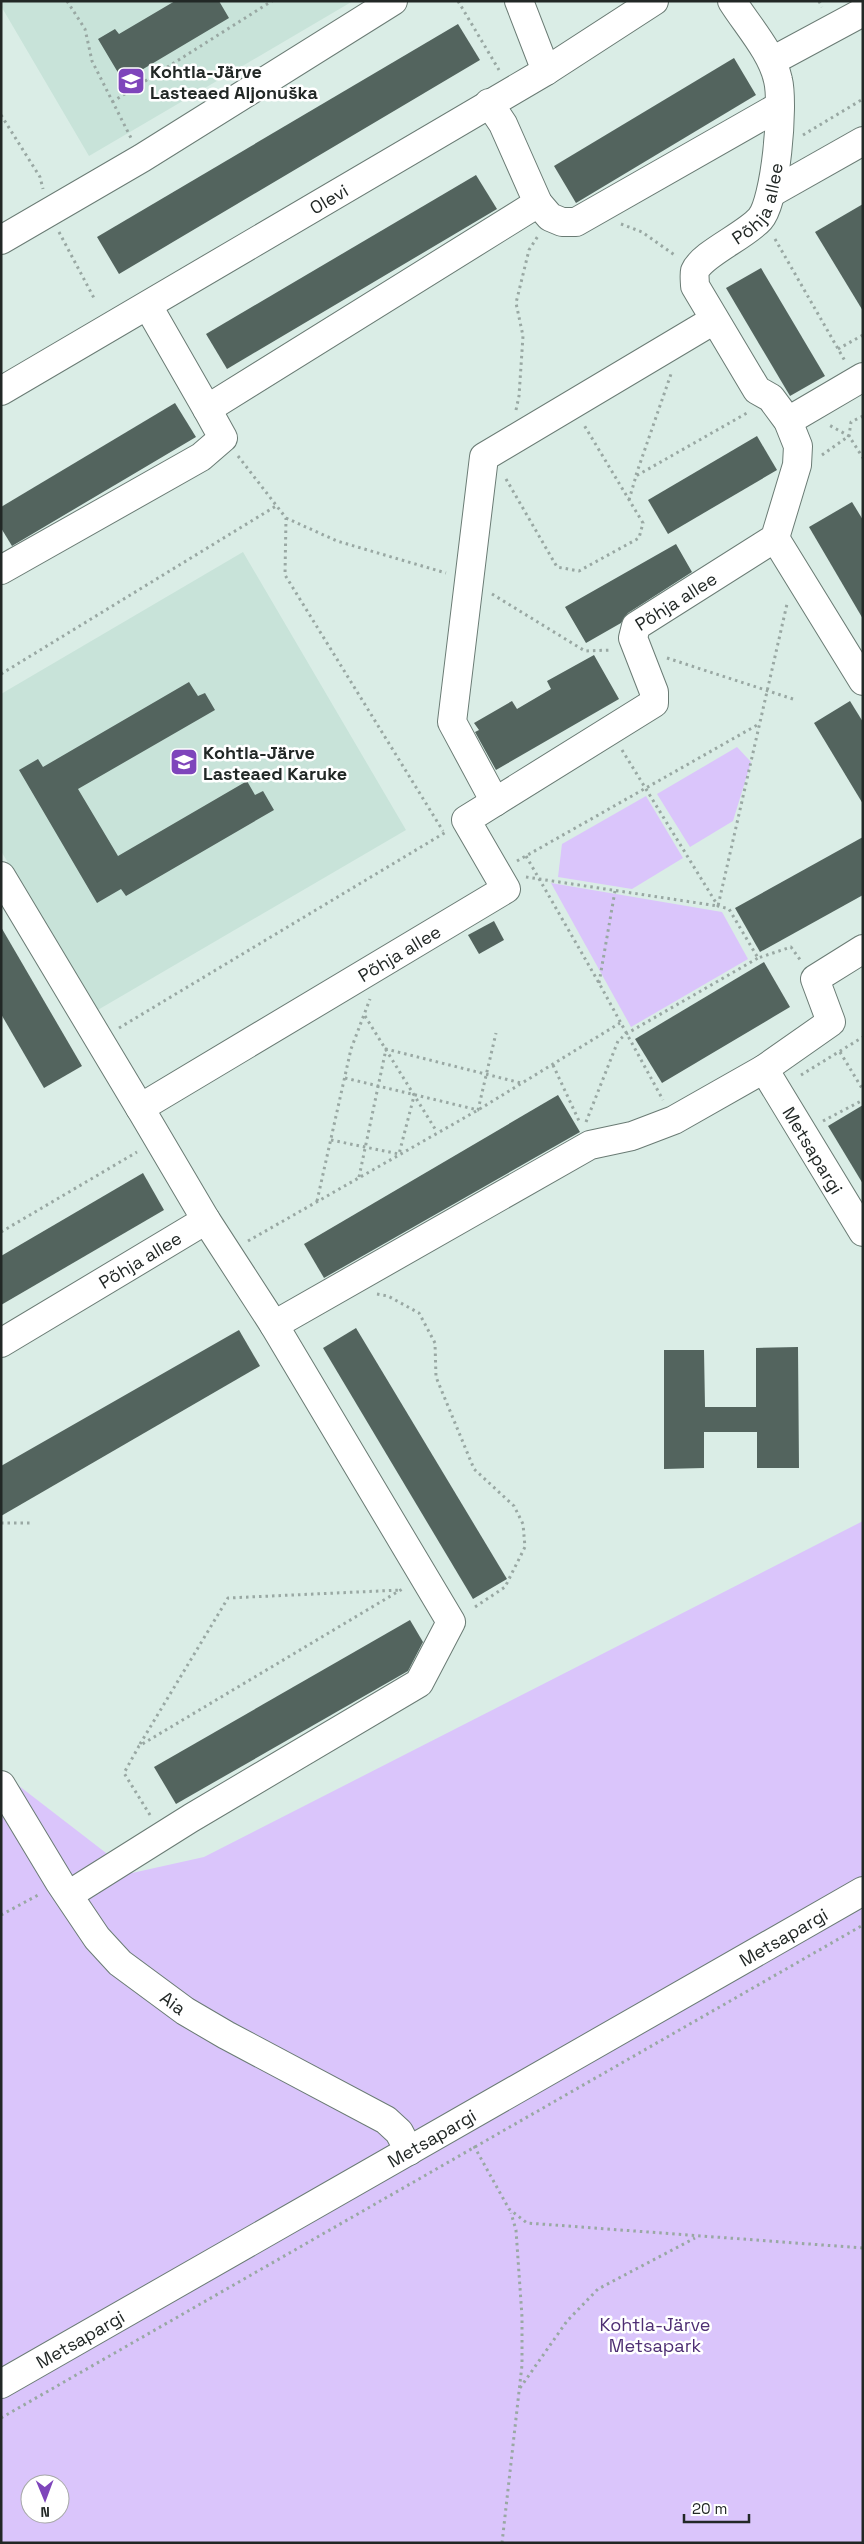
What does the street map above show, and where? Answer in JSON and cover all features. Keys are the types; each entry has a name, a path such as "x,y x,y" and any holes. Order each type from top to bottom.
{"street":[{"path":"1,240 142,158 393,1"},
{"path":"519,1 546,71"},
{"name":"Olevi","path":"1,391 546,71 654,1"},
{"name":"Põhja allee","path":"695,272 705,258 746,233 767,205 778,149 779,81 772,61 732,1"},
{"path":"772,61 863,12"},
{"path":"489,103 503,124 544,210 562,222 576,222 593,213 778,107"},
{"path":"767,205 863,141"},
{"path":"207,409 544,210"},
{"path":"695,272 695,286 757,390 771,398 788,421 798,446 796,464 776,538 863,681"},
{"path":"1,570 201,457 224,438 148,306"},
{"path":"495,802 452,722 484,457 714,320"},
{"path":"788,421 862,377"},
{"name":"Põhja allee","path":"140,1108 506,889 497,873 455,827 654,703 654,692 633,638 636,626 776,538"},
{"path":"1,876 140,1108 157,1140 274,1325 413,1583 451,1622 419,1683 162,1836 65,1888"},
{"path":"274,1325 590,1145 632,1136 771,1079 831,1022 815,979 863,949"},
{"name":"Metsapargi","path":"771,1079 863,1232"},
{"name":"Põhja allee","path":"1,1343 206,1220"},
{"name":"Aia","path":"1,1785 65,1888 108,1950 147,1985 226,2035 386,2120 399,2132 409,2151"},
{"name":"Metsapargi","path":"1,2384 863,1891"}],"path":[{"path":"67,1 85,29 92,61 142,158"},
{"path":"112,102 272,1"},
{"path":"458,1 501,73"},
{"path":"778,149 863,99"},
{"path":"767,205 838,349 848,367 862,377"},
{"path":"544,210 529,250 516,303 522,336 519,396 500,447 557,567 579,570 639,538 643,523 571,404"},
{"path":"593,213 642,232 695,272"},
{"path":"838,349 863,335"},
{"path":"629,500 683,338"},
{"path":"636,476 771,398"},
{"path":"863,416 851,422 849,436 863,458"},
{"path":"224,438 286,518 337,541 469,580 586,652 637,648 793,699"},
{"path":"1,674 276,506"},
{"path":"99,1040 455,827 286,575 286,518"},
{"path":"718,906 794,570"},
{"path":"497,873 759,724"},
{"path":"610,731 718,906"},
{"path":"526,856 599,983 674,1120"},
{"path":"497,873 729,909 758,958"},
{"path":"599,983 615,891"},
{"path":"553,1065 583,1130 618,1041 626,1034 758,958 791,947 815,979"},
{"path":"317,1201 351,1049 365,1016 380,965"},
{"path":"365,1016 438,1132"},
{"path":"228,1253 478,1110 620,1023"},
{"path":"478,1110 496,1033"},
{"path":"771,1079 840,1052 863,1038"},
{"path":"386,1049 522,1083"},
{"path":"358,1177 386,1049"},
{"path":"840,1052 863,1090"},
{"path":"345,1078 478,1110"},
{"path":"399,1154 414,1095"},
{"path":"803,1132 863,1100"},
{"path":"1,1232 157,1140"},
{"path":"331,1140 399,1154"},
{"path":"340,1288 388,1296 419,1313 435,1343 436,1377 474,1469 514,1506 523,1524 525,1547 505,1587 451,1622"},
{"path":"1,1523 30,1523"},
{"path":"139,1746 413,1583"},
{"path":"162,1836 124,1773 228,1598 413,1583"},
{"path":"1,1915 65,1888"},
{"path":"1,2418 863,1925"},
{"path":"458,2124 475,2147 509,2209 516,2230 522,2317 519,2388 502,2543"},
{"path":"509,2209 527,2223 540,2225 863,2248"},
{"path":"519,2388 567,2321 598,2289 697,2237"}],"shaded area":[{"name":"Kohtla-Järve Lasteaed Aljonuška","path":"1,1 353,1 89,156 1,6"},
{"name":"Kohtla-Järve Lasteaed Karuke","path":"243,552 406,830 96,1011 1,851 1,694"}],"green space":[{"path":"737,747 751,762 733,821 690,847 657,794"},
{"path":"646,796 683,858 632,889 558,877 562,844"},
{"path":"551,883 722,912 748,959 631,1027"},
{"name":"Kohtla-Järve Metsapark","path":"863,1521 863,2543 1,2543 1,1772 132,1873 204,1857"}],"building":[{"path":"175,1 219,1 229,18 123,81 98,39 115,29 119,34"},
{"path":"458,24 480,60 119,274 97,237"},
{"path":"734,58 756,95 576,203 554,166"},
{"path":"476,175 497,209 227,369 206,334"},
{"path":"863,204 863,311 815,232"},
{"path":"761,268 825,376 790,396 726,288"},
{"path":"175,403 196,437 12,546 1,528 1,507"},
{"path":"757,436 777,470 668,534 648,500"},
{"path":"852,502 863,520 863,619 809,527"},
{"path":"676,544 692,572 628,613 621,623 586,643 565,607"},
{"path":"594,655 619,699 496,770 475,732 479,730 474,723 512,701 517,709 551,689 547,681"},
{"path":"189,682 198,696 205,693 215,710 78,789 118,856 247,781 255,795 263,791 274,810 126,896 121,889 97,903 19,770 38,759 43,767"},
{"path":"850,701 863,722 863,804 814,723"},
{"path":"863,837 863,895 760,952 735,908"},
{"path":"494,921 504,940 479,954 468,935"},
{"path":"1,927 82,1066 44,1088 1,1014"},
{"path":"764,962 790,1007 662,1083 635,1039"},
{"path":"558,1095 580,1132 324,1278 304,1244"},
{"path":"863,1105 863,1184 828,1126"},
{"path":"143,1173 164,1210 1,1305 1,1256"},
{"path":"356,1328 507,1579 473,1599 323,1348"},
{"path":"239,1330 260,1366 1,1516 1,1466"},
{"path":"798,1347 799,1468 757,1468 757,1432 704,1432 704,1468 664,1469 664,1350 704,1350 705,1407 756,1407 756,1348"},
{"path":"410,1620 423,1642 408,1671 176,1804 154,1767"}],"place":[{"name":"Kohtla-Järve Lasteaed Aljonuška","path":"131,81"},
{"name":"Kohtla-Järve Lasteaed Karuke","path":"184,762"}]}
